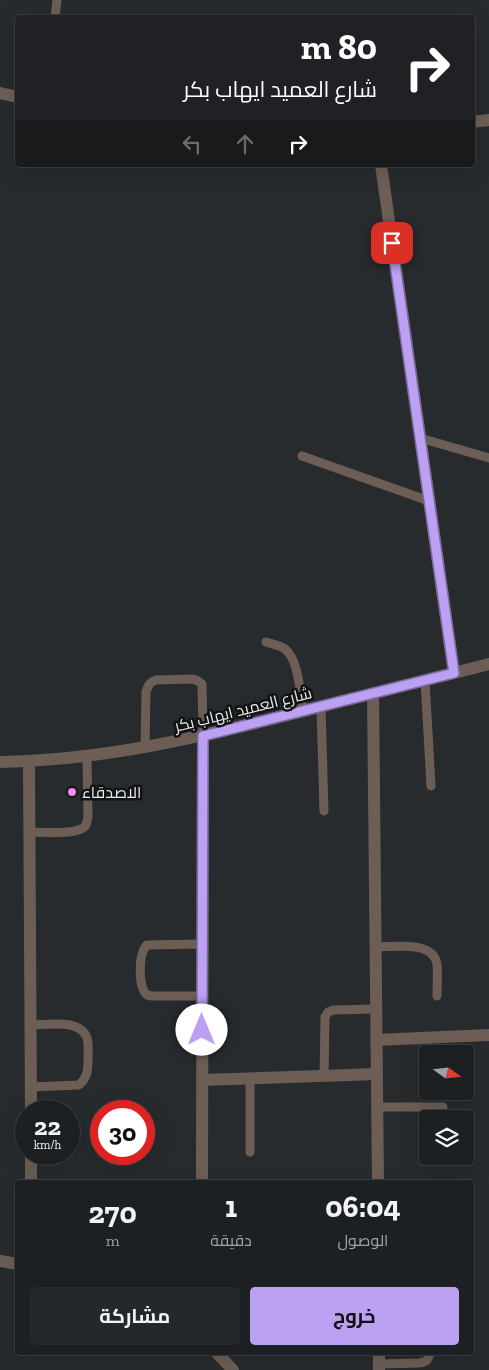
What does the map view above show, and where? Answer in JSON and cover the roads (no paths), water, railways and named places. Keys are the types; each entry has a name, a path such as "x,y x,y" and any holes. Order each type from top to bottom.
{"street":[{"path":"0,93 15,96"},
{"path":"475,122 489,120"},
{"path":"381,167 454,673"},
{"name":"شارع العميد ايهاب بكر","path":"0,762 87,757 145,748 203,736 489,664"},
{"path":"373,693 378,1180"},
{"path":"202,1180 203,736"},
{"path":"30,761 31,1100"},
{"path":"376,1040 489,1035"},
{"path":"202,1080 377,1074"},
{"path":"31,1165 31,1180"},
{"path":"0,1261 15,1264"},
{"path":"219,1355 233,1370"}],"lane":[{"path":"55,15 57,0"},
{"path":"420,438 489,458"},
{"path":"302,456 429,501"},
{"path":"266,642 283,648 294,661 303,711"},
{"path":"145,748 146,692 147,686 156,680 193,679 202,684 203,736"},
{"path":"425,680 431,786"},
{"path":"321,706 324,811"},
{"path":"30,832 73,832 81,830 86,824 88,817 87,757"},
{"path":"202,944 147,945 143,949 142,955 141,986 147,995 152,996 202,996"},
{"path":"375,947 424,948 432,954 437,963 437,996"},
{"path":"324,1076 325,1017 328,1012 334,1010 376,1009"},
{"path":"31,1025 69,1025 78,1027 84,1032 88,1040 88,1072 85,1080 79,1086 31,1087"},
{"path":"250,1079 250,1152"},
{"path":"377,1108 443,1107"},
{"path":"379,1362 419,1363 425,1362 430,1355"}],"place":[{"name":"الاصدقاء","path":"72,792"}]}
